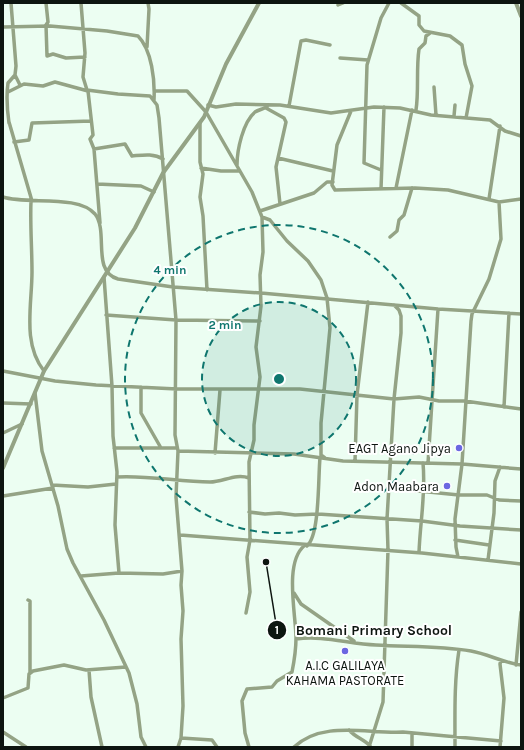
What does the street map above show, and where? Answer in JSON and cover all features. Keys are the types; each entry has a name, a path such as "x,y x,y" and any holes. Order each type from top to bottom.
{"street":[{"path":"11,3 14,26 15,75 20,84"},
{"path":"46,3 48,22 46,26 47,56 53,54 66,58 85,57"},
{"path":"81,3 85,57 83,76 88,91 93,135 90,139 94,149 101,248 105,274 106,315 112,386 114,448 117,478 115,525 118,573"},
{"path":"148,3 149,10 146,40 154,91 154,101"},
{"path":"3,468 44,371 135,228 163,173 200,123 226,64 259,3"},
{"path":"338,5 343,3"},
{"path":"381,170 364,163 365,95 368,60 381,18 389,3"},
{"path":"401,3 419,16 419,25 422,30 430,33 450,36 462,45 464,64 472,86 466,118"},
{"path":"516,3 521,16"},
{"path":"3,27 46,26 82,28 136,35 142,41 148,53"},
{"path":"396,188 418,98 417,86 419,49 425,43 426,36 430,33"},
{"path":"289,106 299,45 301,41 306,40 330,45"},
{"path":"340,58 368,60"},
{"path":"9,123 6,101 8,83 15,75"},
{"path":"8,92 20,84 31,83 43,86 55,82 88,91 150,96 154,101 160,118 163,173 176,320 177,389 175,435 178,450 176,480 183,611 181,638 181,738 178,747"},
{"path":"434,87 436,115"},
{"path":"154,91 187,91 206,112 254,196 262,216 263,252 260,275 260,321 256,347 260,378 254,425 254,440 249,462 250,540 247,557 250,592 246,613"},
{"path":"208,105 216,107 236,104 289,106 330,113 384,107 414,110 436,115 490,120 505,131 521,136"},
{"path":"237,167 240,139 254,113 272,105"},
{"path":"454,116 455,105"},
{"path":"3,106 32,201 30,324 34,354 44,371"},
{"path":"381,189 384,107"},
{"path":"266,108 284,118 286,121 276,167 280,204"},
{"path":"351,110 337,145 333,171 333,188 336,190 412,188 448,190 499,202 521,199"},
{"path":"14,142 29,140 32,123 91,121"},
{"path":"200,123 201,168 203,174 200,198 203,216 207,290"},
{"path":"489,199 500,126"},
{"path":"94,149 125,144 132,156 140,154 156,155 162,159"},
{"path":"278,158 333,171"},
{"path":"201,168 221,171 240,171"},
{"path":"260,211 314,193 327,182 333,182"},
{"path":"96,184 144,187 154,192"},
{"path":"390,237 396,231 398,220 404,215 412,188"},
{"path":"3,197 32,201 58,202 84,207 94,214 100,224"},
{"path":"458,557 455,540 462,464 471,321 474,311 490,279 501,239 499,202"},
{"path":"262,216 270,220 289,244 308,260 322,280 327,298 330,328 324,392 321,455 328,459"},
{"path":"105,274 118,279 173,287 327,298 438,309 521,314"},
{"path":"355,461 357,395 368,302"},
{"path":"370,746 383,702 388,550 388,488 394,399 399,362 401,316 399,310 393,305"},
{"path":"428,463 438,309"},
{"path":"504,407 509,313"},
{"path":"106,315 176,320 260,321"},
{"path":"3,371 55,381 112,386 220,390 300,390 394,399 418,397 449,402 465,401 521,410"},
{"path":"141,387 141,413 161,448"},
{"path":"214,453 220,390"},
{"path":"35,393 42,451 67,549 126,667 135,698 141,737 146,747"},
{"path":"3,403 30,404"},
{"path":"3,433 22,423"},
{"path":"114,448 161,448 214,453 294,454 355,461 462,464 521,469"},
{"path":"249,747 245,733 242,700 248,688 272,687 277,681 291,673 296,639 293,592 296,557 298,551 313,540 318,514 317,487 320,458"},
{"path":"419,553 424,491 422,463"},
{"path":"488,560 495,498 495,480 500,467"},
{"path":"117,478 211,482 236,477 249,478"},
{"path":"3,496 52,487 88,487 116,484"},
{"path":"388,488 459,495 487,495 495,498 521,501"},
{"path":"249,512 294,515 318,514 521,530"},
{"path":"180,535 306,546 388,550 521,564"},
{"path":"455,540 489,545"},
{"path":"81,576 118,573 162,574 182,571"},
{"path":"293,592 299,602 340,633 357,643"},
{"path":"3,698 28,688 30,672 31,614 30,601 28,600"},
{"path":"516,665 521,612"},
{"path":"296,639 317,638 384,646 419,646 459,650 477,653 516,665 521,665"},
{"path":"454,747 456,710 454,685 459,650"},
{"path":"500,747 504,698 500,664 501,660"},
{"path":"30,672 64,664 89,670 126,667"},
{"path":"89,670 91,697 102,747"},
{"path":"350,730 356,737 366,741 370,746"},
{"path":"294,747 302,740 313,734 350,730 501,741"},
{"path":"3,732 26,747"},
{"path":"412,734 412,747"},
{"path":"181,738 212,740 216,747"}],"place":[{"name":"EAGT Agano Jipya","path":"459,448"},
{"name":"Adon Maabara","path":"447,486"},
{"name":"Bomani Primary School","path":"266,562"},
{"name":"A.I.C GALILAYA KAHAMA PASTORATE","path":"345,651"}]}
